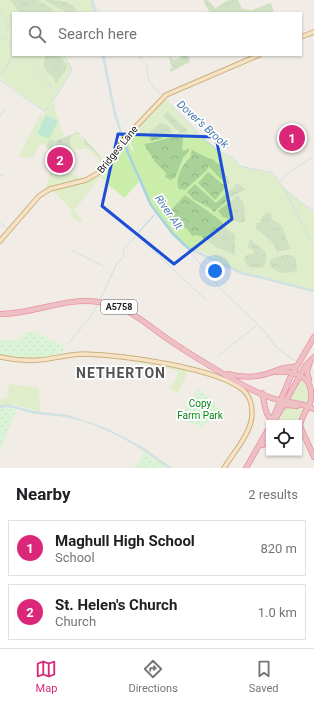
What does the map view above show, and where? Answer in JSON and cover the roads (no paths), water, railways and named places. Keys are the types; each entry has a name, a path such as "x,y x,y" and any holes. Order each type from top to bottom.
{"highway":[{"name":"A5758","path":"0,314 32,311 74,301 104,302 131,313 172,343 262,393 307,406"},
{"path":"274,420 282,407 284,399 297,374 296,366 313,340"},
{"path":"274,420 275,414 297,374 314,358"},
{"path":"314,358 308,370 313,392 311,401 307,406 303,417 301,428 314,457"},
{"name":"A5758","path":"222,372 241,377 253,377 296,366"},
{"name":"A5758","path":"276,372 297,374"},
{"path":"297,374 310,382 314,388"},
{"path":"262,393 264,408 271,420"},
{"path":"282,407 290,405 307,406 314,410 303,417"},
{"path":"246,468 266,433"},
{"path":"302,436 305,440 314,463"},
{"path":"250,468 266,439"}],"main road":[{"path":"302,37 314,32"},
{"name":"Bridges Lane","path":"0,241 39,196 50,189 86,180 103,170 125,138 163,97 257,56"},
{"path":"0,357 39,360 86,354 131,358 188,369 232,383 247,395 252,405 252,415 245,434 224,468"}],"water":[{"path":"7,404 34,411 68,415 106,428 141,446 172,468 168,468 121,438 96,426 66,417 36,414 9,407 0,408 0,405"}],"waterway":[{"name":"Dover's Brook","path":"92,0 96,12"},
{"name":"Dover's Brook","path":"95,7 101,12"},
{"path":"0,11 10,23 6,32"},
{"path":"0,38 2,37 12,46"},
{"path":"0,76 13,56"},
{"path":"22,56 32,66"},
{"path":"0,80 45,112 63,86 72,69 65,56"},
{"name":"River Alt","path":"103,56 115,114 128,153 151,205 173,234 188,248 244,274 314,291"},
{"name":"Dover's Brook","path":"140,56 147,66 150,83 155,90 163,96"},
{"path":"33,68 54,90"},
{"name":"Dover's Brook","path":"165,98 204,139 217,150 233,158 240,166 273,173 286,191 314,211"},
{"path":"0,117 5,107"},
{"path":"280,181 292,170 314,157"},
{"path":"285,191 314,246"},
{"path":"101,298 117,263 123,258 124,249 154,215"},
{"path":"0,223 7,228"},
{"path":"138,236 206,300"},
{"name":"River Alt","path":"188,247 189,251"},
{"path":"71,250 103,266"},
{"path":"190,252 221,289"},
{"path":"222,290 265,332 276,347 295,361"},
{"path":"68,344 91,316 98,304"},
{"path":"218,356 256,326"}],"place":[{"name":"Maghull High School","path":"292,138"},
{"name":"St. Helen's Church","path":"60,160"}],"district":[{"name":"NETHERTON","path":"121,373"}],"park label":[{"name":"Copy Farm Park","path":"200,408"}]}
